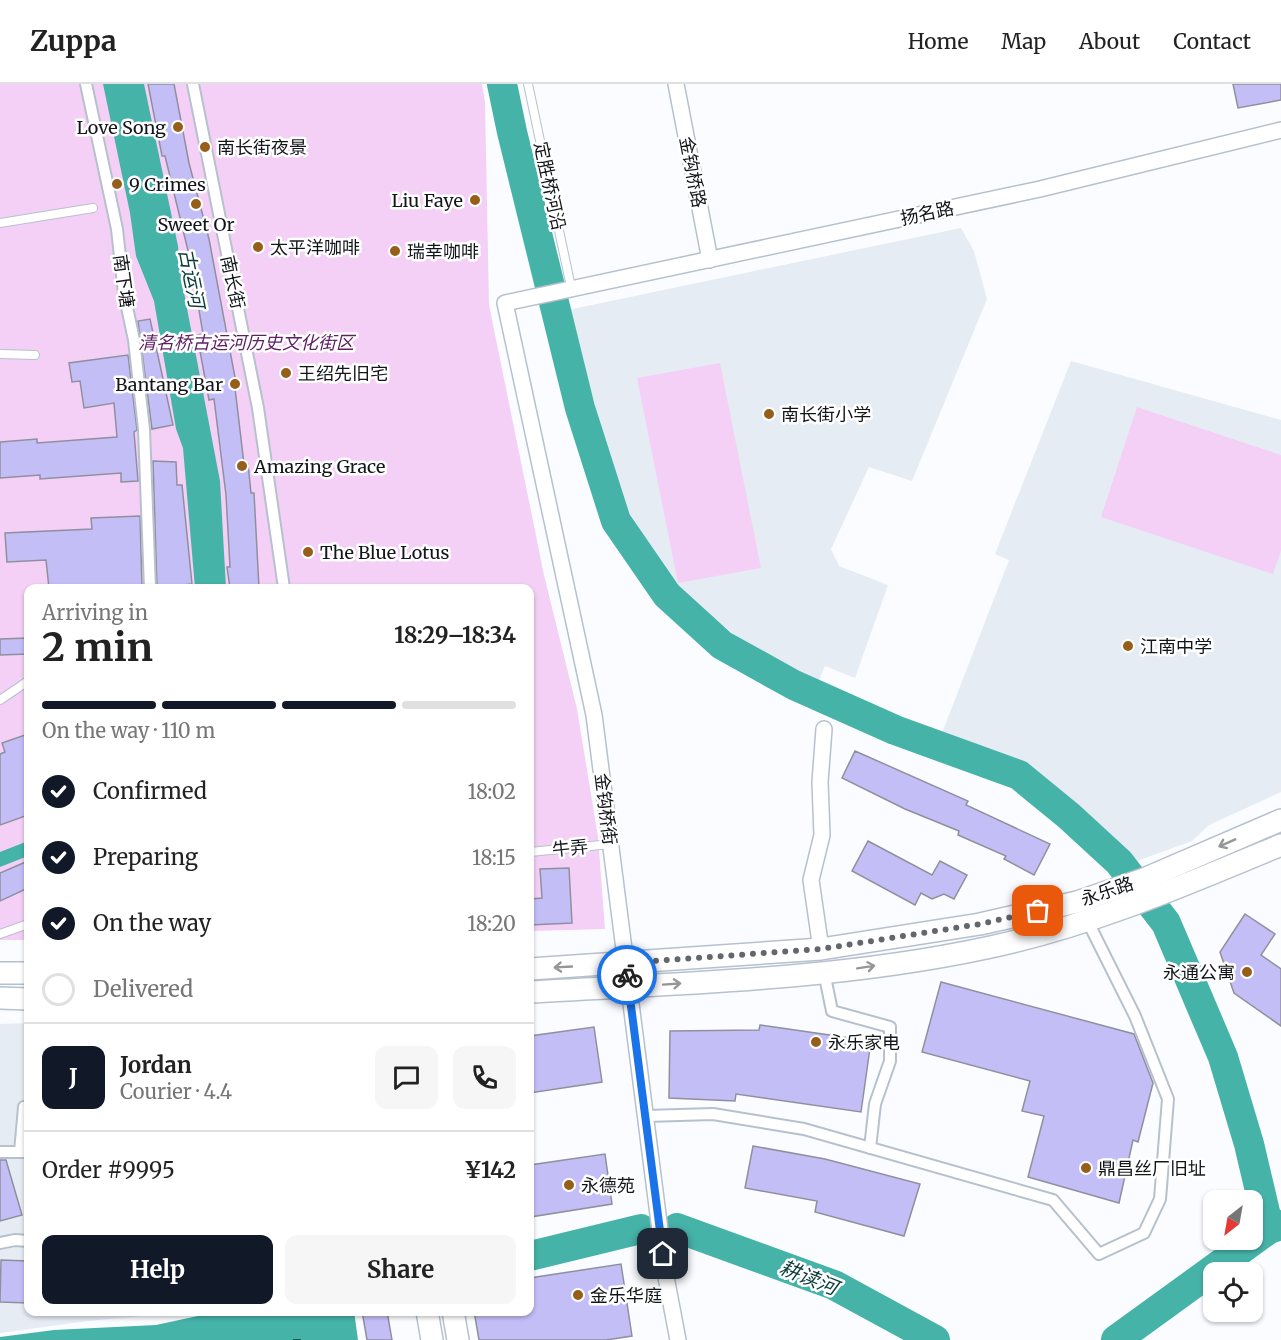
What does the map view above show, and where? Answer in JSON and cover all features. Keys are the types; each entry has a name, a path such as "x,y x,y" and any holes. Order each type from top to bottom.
{"main road":[{"name":"永乐路","path":"534,969 821,949 980,924 1077,902 1144,879 1281,820"},
{"name":"永乐路","path":"534,992 824,974 986,948 1110,914 1281,845"},
{"path":"0,973 24,974"},
{"path":"0,998 24,999"},
{"path":"428,1316 432,1340"},
{"path":"454,1316 458,1340"}],"street":[{"name":"南下塘","path":"86,84 117,229 124,292 134,340 144,429 150,584"},
{"name":"南长街","path":"193,84 258,408 283,584"},
{"name":"金钩桥路","path":"676,84 710,260"},
{"name":"扬名路","path":"524,298 1040,189 1281,130"},
{"name":"金钩桥街","path":"524,298 505,303 594,715 666,1277 678,1340"},
{"path":"824,729 820,782 822,835 812,880 824,974 832,1011 890,1027 890,1061 875,1104 870,1148"},
{"path":"646,1116 712,1114 804,1129 1053,1200 1099,1254 1144,1233 1160,1198 1168,1099 1135,1016 1087,921"},
{"path":"0,1152 24,1152 24,1107"},
{"path":"0,1243 24,1241"}],"lane":[{"name":"定胜桥河沿","path":"528,84 572,287"},
{"path":"0,223 93,208"},
{"path":"0,354 35,356"},
{"path":"0,700 24,684"},
{"name":"牛弄","path":"534,852 611,844"},
{"path":"0,934 24,925"}],"shaded area":[{"path":"103,84 144,84 178,246 181,277 220,481 226,584 195,584 183,448 176,429 154,301 136,256 130,213"},
{"name":"南长街小学","path":"961,228 974,251 987,299 912,481 869,467 831,549 839,566 888,585 855,678 825,666 817,685 780,666 740,639 688,598 643,535 623,504 568,310"},
{"name":"江南中学","path":"1071,361 1281,420 1281,792 1209,825 1192,841 1123,866 1089,822 1034,779 942,733 1009,560 995,554"},
{"path":"24,843 24,858 0,867 0,852"},
{"path":"24,1023 24,1316 142,1316 0,1333 0,1024"},
{"path":"198,1316 355,1316 358,1340 0,1340 0,1337 54,1330 156,1325"}],"green space":[{"name":"清名桥古运河历史文化街区","path":"0,84 482,84 485,102 489,305 544,575 577,709 598,837 605,929 534,931 534,584 24,584 24,940 0,940"},
{"path":"720,363 761,568 678,583 637,378"},
{"path":"1137,407 1281,455 1281,551 1273,574 1101,517"}],"building":[{"path":"148,84 174,84 189,163 209,239 237,388 235,388 244,464 248,464 251,493 254,493 259,584 229,584 226,495 214,399 209,400 197,335 203,334 191,263 165,156 162,156"},
{"path":"1233,84 1281,84 1281,100 1238,108"},
{"path":"150,319 173,425 152,429 138,321"},
{"path":"128,355 137,430 134,432 138,481 121,482 121,473 40,479 40,475 0,478 0,442 37,439 37,443 117,437 114,403 84,408 80,381 72,382 69,363"},
{"path":"153,461 176,462 177,485 182,485 192,584 157,584"},
{"path":"140,516 142,584 49,584 46,560 7,562 5,533 92,529 91,518"},
{"path":"24,638 24,654 0,655 0,639"},
{"path":"24,735 24,816 0,825 0,754 5,752 2,743"},
{"path":"855,751 968,801 966,805 1050,844 1034,875 1004,859 1006,856 958,835 959,831 905,809 842,778"},
{"path":"868,841 932,875 940,861 967,875 954,899 944,894 932,899 921,893 915,905 852,871"},
{"path":"24,863 24,890 0,901 0,873"},
{"path":"569,868 572,923 534,925 534,899 542,898 540,869"},
{"name":"永通公寓","path":"1245,914 1275,934 1261,955 1281,969 1281,1026 1234,993 1220,952"},
{"path":"941,982 1134,1034 1153,1083 1138,1142 1133,1140 1119,1203 1028,1177 1044,1116 1022,1111 1030,1081 922,1052"},
{"path":"760,1025 871,1041 861,1112 736,1094 735,1101 669,1098 670,1031 759,1030"},
{"path":"594,1027 602,1082 534,1092 534,1035"},
{"path":"753,1146 825,1159 920,1184 904,1236 815,1212 817,1201 745,1188"},
{"name":"永德苑","path":"605,1154 612,1204 534,1216 534,1164"},
{"path":"0,1160 6,1160 22,1215 0,1221"},
{"path":"1,1260 24,1261 24,1303 0,1302"},
{"name":"金乐华庭","path":"621,1264 632,1336 606,1340 479,1340 475,1316 534,1316 534,1277"},
{"path":"363,1316 388,1316 392,1340 367,1340"}],"waterway":[{"path":"502,84 580,408 616,521 667,595 722,645 794,685 895,730 1019,775 1069,816 1119,862 1166,923 1223,1057 1249,1144 1269,1229"},
{"name":"耕读河","path":"1116,1340 1269,1229 1281,1225"},
{"name":"耕读河","path":"677,1228 834,1285 935,1340"},
{"path":"534,1255 641,1229"}],"ferry route":[{"path":"293,1340 301,1340"}],"way so far":[{"path":"627,975 625,963 821,949 980,924 1038,911"}],"place":[{"name":"Love Song","path":"178,127"},
{"name":"南长街夜景","path":"205,147"},
{"name":"9 Crimes","path":"117,184"},
{"name":"Liu Faye","path":"475,200"},
{"name":"Sweet Or","path":"196,204"},
{"name":"太平洋咖啡","path":"258,247"},
{"name":"瑞幸咖啡","path":"395,251"},
{"name":"王绍先旧宅","path":"286,373"},
{"name":"Bantang Bar","path":"235,384"},
{"name":"南长街小学","path":"769,414"},
{"name":"Amazing Grace","path":"242,466"},
{"name":"The Blue Lotus","path":"308,552"},
{"name":"江南中学","path":"1128,646"},
{"name":"永通公寓","path":"1247,972"},
{"name":"永乐家电","path":"816,1042"},
{"name":"鼎昌丝厂旧址","path":"1086,1168"},
{"name":"永德苑","path":"569,1185"},
{"name":"金乐华庭","path":"578,1295"}],"route":[{"path":"627,975 663,1254"}],"water label":[{"name":"古运河","path":"192,278"}]}
